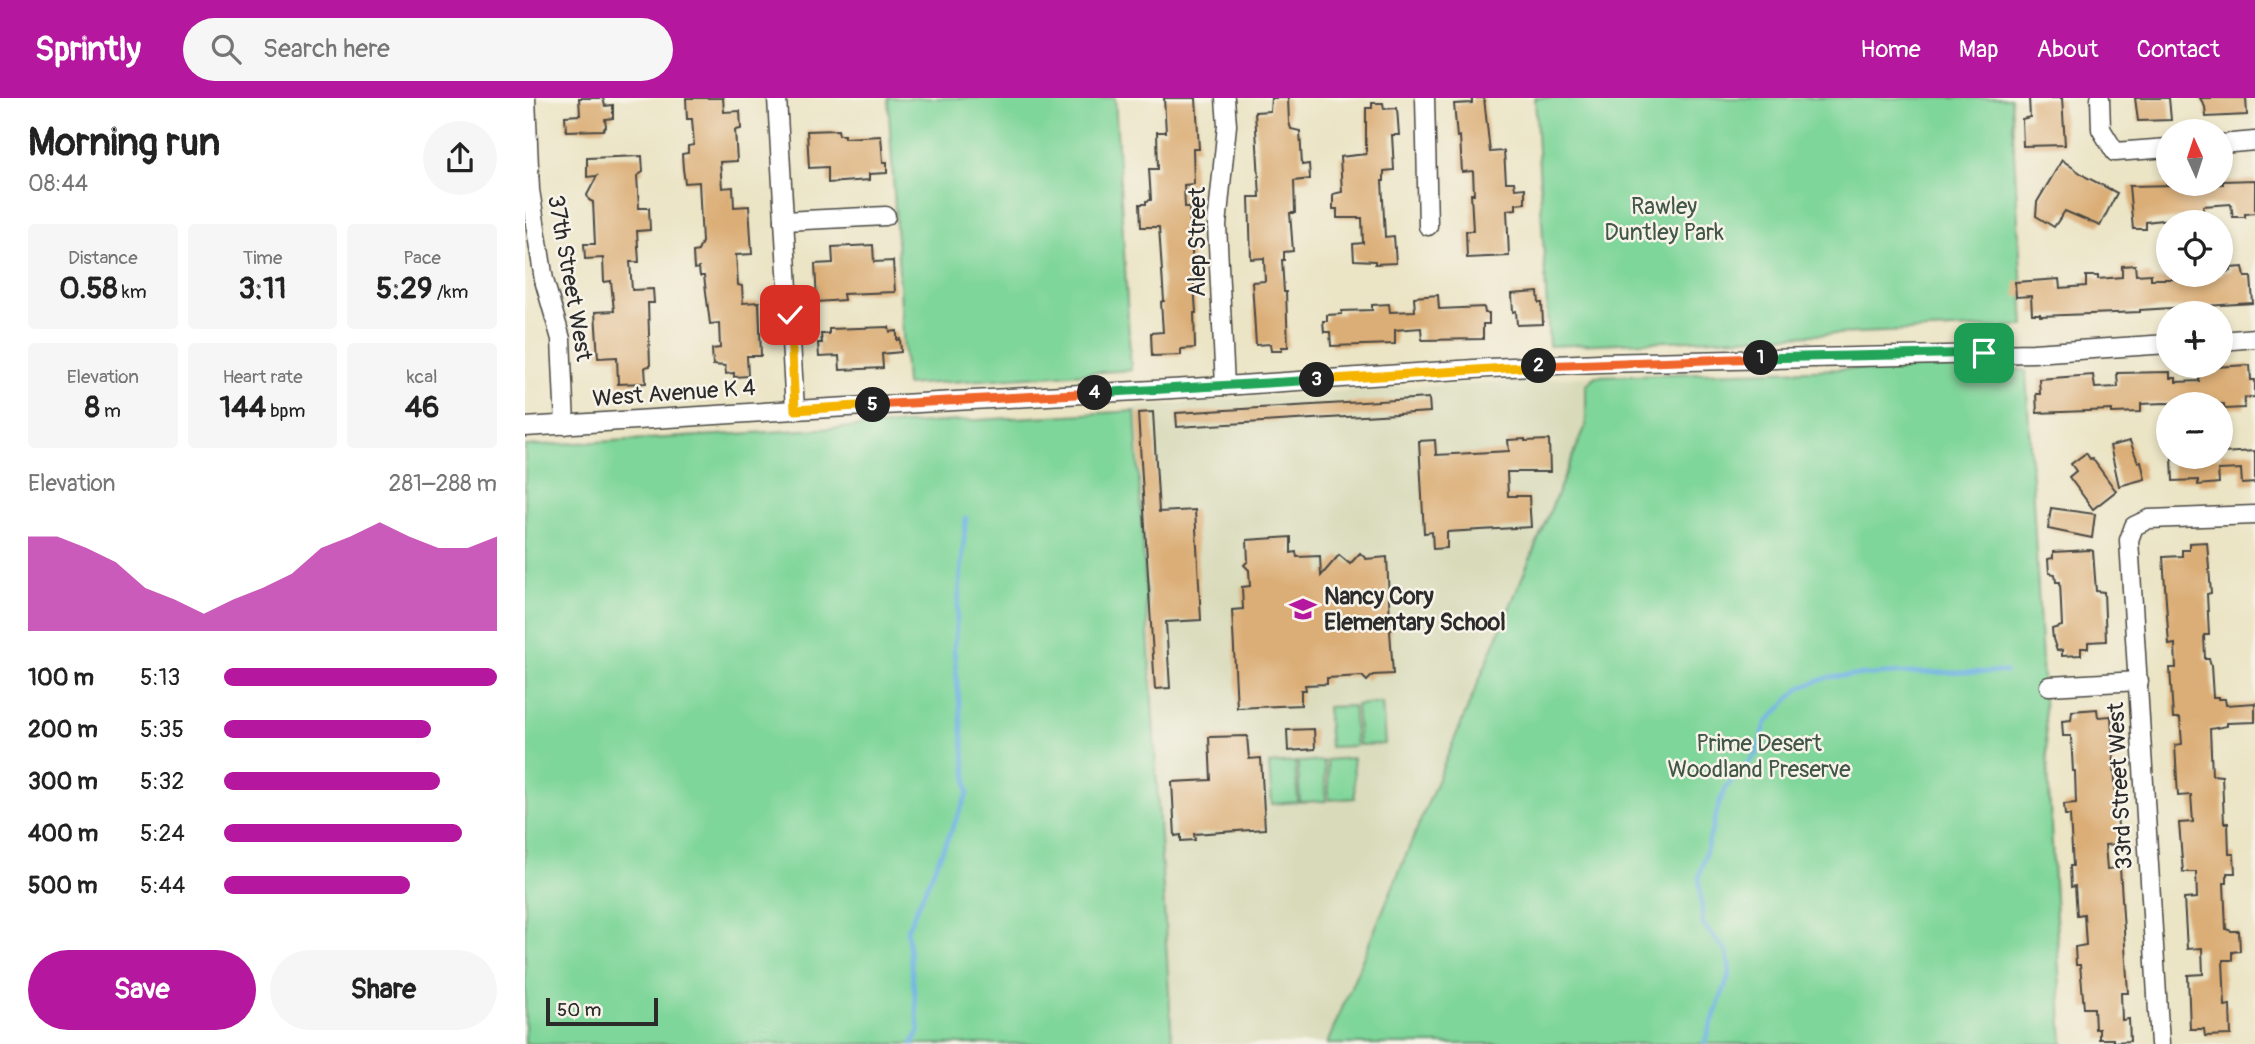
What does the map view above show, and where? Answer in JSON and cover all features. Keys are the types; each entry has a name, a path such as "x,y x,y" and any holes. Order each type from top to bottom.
{"street":[{"name":"37th Street West","path":"526,98 530,190 544,280 561,340 565,425"},
{"path":"777,98 795,410"},
{"name":"Alep Street","path":"1225,98 1227,125 1217,225 1225,386"},
{"path":"1425,98 1428,226"},
{"path":"2100,98 2102,129 2115,152 2156,149"},
{"path":"2233,143 2255,142"},
{"path":"784,221 886,216"},
{"path":"2233,340 2255,338"},
{"name":"West Avenue K 4","path":"525,427 1585,363 2033,353 2156,345"},
{"name":"33rd Street West","path":"2160,1044 2129,540 2134,526 2149,519 2255,515"},
{"path":"2049,686 2139,681"}],"shaded area":[{"path":"1595,376 1586,386 1586,425 1327,1044 1172,1044 1135,407"}],"green space":[{"path":"888,98 1115,98 1131,370 906,385"},
{"name":"Rawley Duntley Park","path":"1535,98 2011,98 2024,326 1549,346"},
{"name":"Prime Desert Woodland Preserve","path":"1988,365 2026,371 2063,1044 1327,1044 1586,425 1586,386 1595,376"},
{"path":"1135,411 1172,1044 525,1044 525,446"},
{"path":"1382,703 1385,744 1359,745 1356,705"},
{"path":"1353,706 1356,746 1330,747 1327,707"},
{"path":"1353,758 1355,798 1329,800 1327,760"},
{"path":"1324,761 1326,801 1300,802 1298,762"},
{"path":"1295,762 1298,802 1272,804 1269,764"}],"building":[{"path":"579,98 603,98 605,106 613,105 613,118 605,119 606,126 603,130 566,131 565,116 580,115"},
{"path":"686,98 723,98 724,112 740,111 741,129 735,130 737,161 720,162 722,188 733,187 734,207 749,206 752,254 736,255 738,285 742,286 743,303 759,302 761,356 747,356 748,376 734,377 734,373 726,374 725,366 713,365 712,349 720,348 719,323 710,324 704,276 700,276 699,268 694,269 693,252 698,251 702,242 699,182 685,183 683,169 682,154 688,153 688,146 694,145 692,119 687,119"},
{"path":"1164,98 1196,98 1199,149 1193,149 1194,184 1184,185 1185,207 1189,207 1196,313 1195,348 1181,349 1181,355 1152,356 1151,333 1163,332 1161,302 1164,301 1159,227 1141,227 1140,204 1151,200 1149,169 1158,169 1157,132 1166,132"},
{"path":"1271,98 1288,98 1289,122 1291,129 1300,131 1302,165 1309,164 1310,179 1294,181 1295,213 1290,213 1293,251 1284,252 1282,260 1288,347 1282,347 1282,351 1271,351 1270,344 1256,345 1252,282 1265,281 1264,258 1251,259 1249,197 1260,197 1255,112 1270,111"},
{"path":"1472,98 1484,98 1490,152 1504,151 1506,182 1514,182 1515,189 1525,188 1525,203 1516,204 1516,209 1507,210 1509,256 1467,258 1466,231 1473,231 1473,171 1462,172 1460,136 1457,137 1454,104 1472,103"},
{"path":"2029,98 2062,98 2065,145 2023,146 2022,119 2030,117"},
{"path":"2135,98 2169,98 2171,119 2138,121"},
{"path":"2200,98 2246,98 2247,115 2206,117"},
{"path":"1372,103 1383,103 1384,109 1397,108 1399,135 1392,135 1394,170 1384,171 1382,181 1385,237 1394,236 1396,263 1375,264 1375,261 1354,260 1353,244 1363,243 1362,218 1337,218 1337,209 1333,209 1333,194 1342,192 1340,157 1366,154 1366,108 1372,108"},
{"path":"838,130 839,135 844,135 844,138 881,136 883,162 887,162 887,173 869,174 869,180 828,183 828,167 809,168 807,131"},
{"path":"642,156 643,172 637,176 639,208 649,208 650,230 637,231 639,262 630,262 632,290 653,289 654,303 648,303 650,366 645,367 646,383 618,384 617,357 598,358 595,312 614,311 611,281 604,282 603,258 585,259 584,244 595,244 593,202 587,195 597,176 587,177 587,158"},
{"path":"2062,160 2086,177 2117,193 2100,226 2065,211 2054,227 2036,216 2037,202"},
{"path":"2255,180 2255,213 2245,214 2245,217 2233,217 2231,204 2203,206 2203,210 2156,210 2156,221 2146,222 2146,229 2133,229 2129,186 2156,185 2156,196 2233,196 2233,181"},
{"path":"873,245 874,262 893,261 895,292 843,294 844,300 817,302 815,264 833,263 832,247"},
{"path":"2135,265 2136,275 2151,274 2151,279 2156,279 2156,287 2233,287 2233,268 2243,267 2245,277 2251,277 2253,303 2156,301 2156,309 2140,312 2040,316 2032,314 2031,296 2016,297 2015,282 2059,279 2060,288 2086,286 2086,276 2098,276 2098,279 2122,277 2122,266"},
{"path":"1538,292 1539,303 1542,303 1543,324 1517,325 1512,294"},
{"path":"1438,295 1439,309 1484,307 1485,313 1489,313 1489,324 1483,324 1483,339 1422,340 1421,328 1395,330 1395,344 1331,346 1330,332 1324,332 1323,321 1327,321 1327,315 1342,314 1342,311 1372,310 1372,305 1389,304 1390,312 1415,311 1414,297"},
{"path":"889,327 890,332 897,331 901,352 882,354 883,368 840,370 839,356 819,357 818,343 822,343 821,334 829,334 829,329"},
{"path":"2250,365 2251,380 2255,380 2255,397 2245,398 2244,408 2233,409 2233,392 2156,392 2156,403 2141,404 2141,412 2112,413 2112,410 2037,413 2036,394 2040,394 2039,379 2093,375 2095,388 2118,387 2117,373 2156,372 2156,378 2176,378 2176,382 2199,381 2199,378 2233,378 2233,366"},
{"path":"1429,398 1430,412 1177,427 1176,413"},
{"path":"1153,412 1159,512 1195,510 1201,620 1166,622 1170,688 1155,689 1138,413"},
{"path":"1435,440 1436,455 1509,451 1508,440 1549,440 1550,472 1507,472 1508,496 1529,496 1531,527 1447,532 1447,548 1433,549 1432,532 1424,533 1419,441"},
{"path":"2130,441 2138,462 2141,461 2145,479 2119,486 2110,446"},
{"path":"2255,451 2255,483 2242,484 2241,469 2218,470 2219,483 2198,485 2198,480 2173,481 2172,469 2233,469 2233,452"},
{"path":"2086,453 2116,491 2093,509 2069,477 2076,471 2071,464"},
{"path":"2051,508 2095,514 2092,538 2048,529"},
{"path":"1291,537 1291,553 1296,552 1297,557 1320,556 1321,576 1339,555 1350,564 1360,553 1366,559 1387,557 1390,621 1396,626 1390,631 1393,674 1373,675 1367,681 1362,676 1327,678 1327,684 1305,685 1306,690 1301,690 1301,705 1237,708 1232,610 1243,609 1242,587 1250,586 1249,570 1244,565 1248,561 1247,540"},
{"path":"2207,542 2211,593 2207,594 2209,635 2204,635 2205,659 2209,659 2211,666 2213,697 2225,699 2226,705 2255,703 2255,722 2227,723 2227,726 2210,729 2212,775 2222,776 2224,823 2228,823 2229,854 2234,854 2235,873 2227,873 2227,883 2224,883 2226,929 2239,931 2240,951 2232,952 2232,960 2223,960 2225,1006 2230,1005 2231,1035 2205,1036 2204,1029 2190,1029 2188,975 2203,974 2202,948 2187,949 2184,899 2197,898 2196,872 2183,872 2179,823 2193,822 2191,795 2178,796 2175,745 2182,744 2180,718 2173,718 2170,668 2176,668 2175,644 2169,645 2163,557 2182,556 2182,550 2189,550 2189,543"},
{"path":"2093,551 2096,591 2104,592 2106,641 2088,642 2088,648 2081,648 2081,655 2062,656 2062,650 2057,651 2052,629 2062,626 2060,582 2056,582 2055,574 2049,573 2048,559 2053,558 2053,552"},
{"path":"2097,709 2098,717 2111,716 2119,844 2105,845 2107,869 2120,868 2128,993 2121,993 2122,1020 2129,1019 2130,1041 2099,1039 2099,1029 2095,1029 2094,1008 2084,1008 2080,965 2076,965 2075,947 2086,945 2084,914 2077,915 2075,886 2071,887 2070,866 2073,866 2070,815 2065,815 2064,804 2076,803 2075,771 2071,736 2063,736 2062,721 2071,720 2072,711"},
{"path":"1314,729 1315,749 1288,751 1287,730"},
{"path":"1247,736 1249,759 1261,758 1265,829 1194,834 1195,840 1181,841 1181,835 1175,836 1172,782 1211,780 1209,737"}],"waterway":[{"path":"912,1044 919,1032 907,930 968,793 954,649 966,518"},
{"path":"1704,1044 1730,973 1727,952 1703,925 1699,877 1720,801 1727,786 1757,753 1766,723 1800,688 1829,677 2006,672"}],"place":[{"name":"Nancy Cory Elementary School","path":"1303,609"}],"route":[{"path":"790,315 795,410 1225,386 1448,370 1598,363 1984,353"}]}
